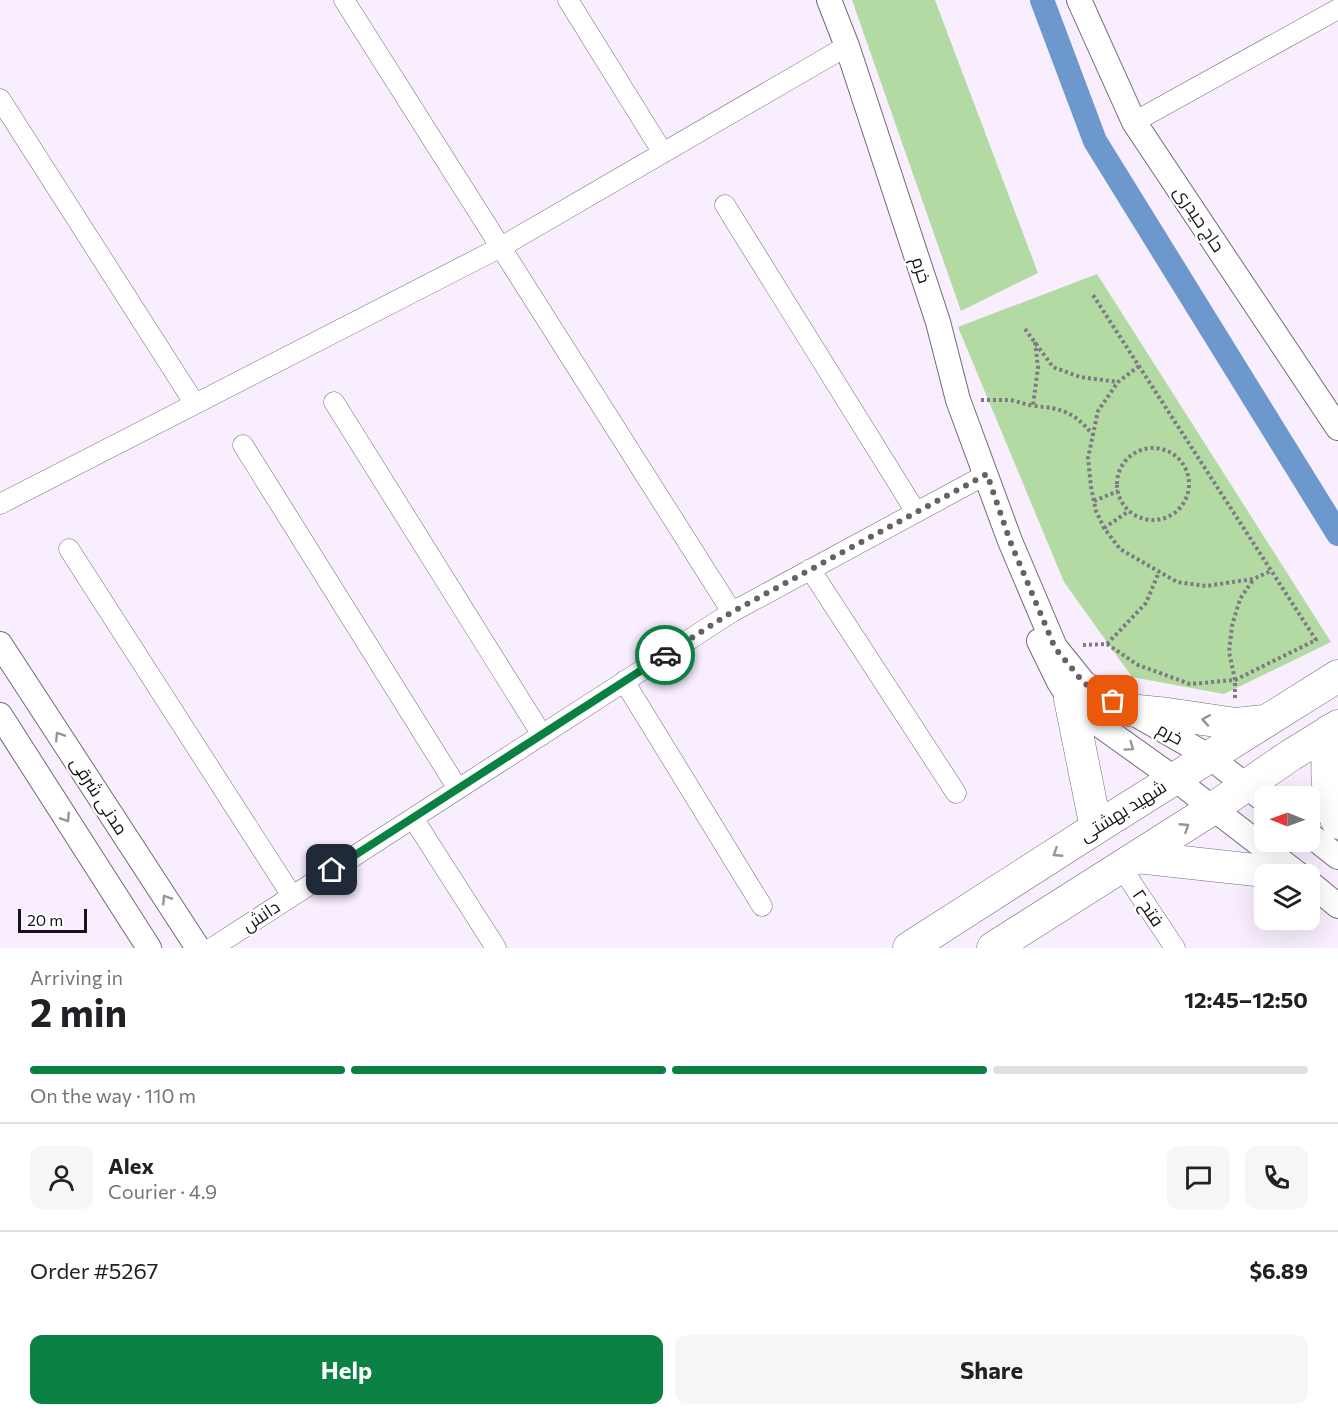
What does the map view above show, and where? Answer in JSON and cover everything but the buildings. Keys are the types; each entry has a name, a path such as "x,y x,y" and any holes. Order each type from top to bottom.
{"main road":[{"name":"شهید بهشتی","path":"909,948 1338,676"},
{"path":"1070,699 1096,828"},
{"path":"1128,710 1236,724 1264,721"},
{"path":"1263,786 1334,729"},
{"path":"1334,729 1328,758 1329,790 1338,823"},
{"path":"993,948 1212,809 1254,792"},
{"path":"1129,862 1254,871"}],"street":[{"path":"344,0 732,612"},
{"path":"568,0 663,153"},
{"name":"خرم","path":"829,0 847,46 938,322 958,400 1010,541 1041,649 1070,699 1084,714 1175,779 1285,864"},
{"name":"حاج حیدری","path":"1079,0 1134,122 1338,428"},
{"path":"1134,122 1338,9 1333,0"},
{"path":"0,504 501,248 847,46"},
{"path":"0,99 195,404"},
{"path":"725,205 916,512"},
{"path":"334,402 542,735"},
{"path":"243,445 458,789"},
{"name":"دانش","path":"212,948 732,612 987,474"},
{"name":"خرم","path":"1010,541 1055,648 1084,683 1210,757 1254,791"},
{"path":"69,549 292,896"},
{"path":"810,569 956,794"},
{"name":"مدنی شرقی","path":"0,644 198,948"},
{"path":"624,681 762,906"},
{"path":"0,715 149,948"},
{"path":"413,818 496,948"},
{"path":"1320,843 1338,857"},
{"name":"فتح ۲","path":"1129,862 1175,948"},
{"path":"1320,891 1338,906"}],"path":[{"path":"1093,295 1316,640 1235,680 1190,684 1138,665 1107,644 1146,603 1159,572"},
{"path":"1025,329 1053,367 1080,377 1118,382"},
{"path":"1033,406 1038,367 1035,342"},
{"path":"1139,366 1118,382 1098,411 1088,458 1094,501 1104,528 1120,549 1177,582 1206,586 1253,579 1271,571"},
{"path":"958,400 1011,400 1033,406 1054,407 1079,419 1093,435"},
{"path":"1147,449 1159,449 1179,460 1185,469 1188,481 1183,504 1163,519 1139,518 1129,512 1121,502 1117,480 1127,459 1147,449"},
{"path":"1094,501 1118,491"},
{"path":"1104,528 1129,512"},
{"path":"1235,680 1229,652 1232,626 1240,599 1253,579"}],"green space":[{"path":"852,0 935,0 1038,273 961,311"},
{"path":"1097,274 1331,642 1224,694 1132,677 1064,582 958,327"}],"waterway":[{"path":"1042,0 1095,141 1338,534"}],"way so far":[{"path":"665,655 732,612 987,474 1010,541 1055,648 1084,683 1113,701"}],"route":[{"path":"332,870 665,655"}]}
